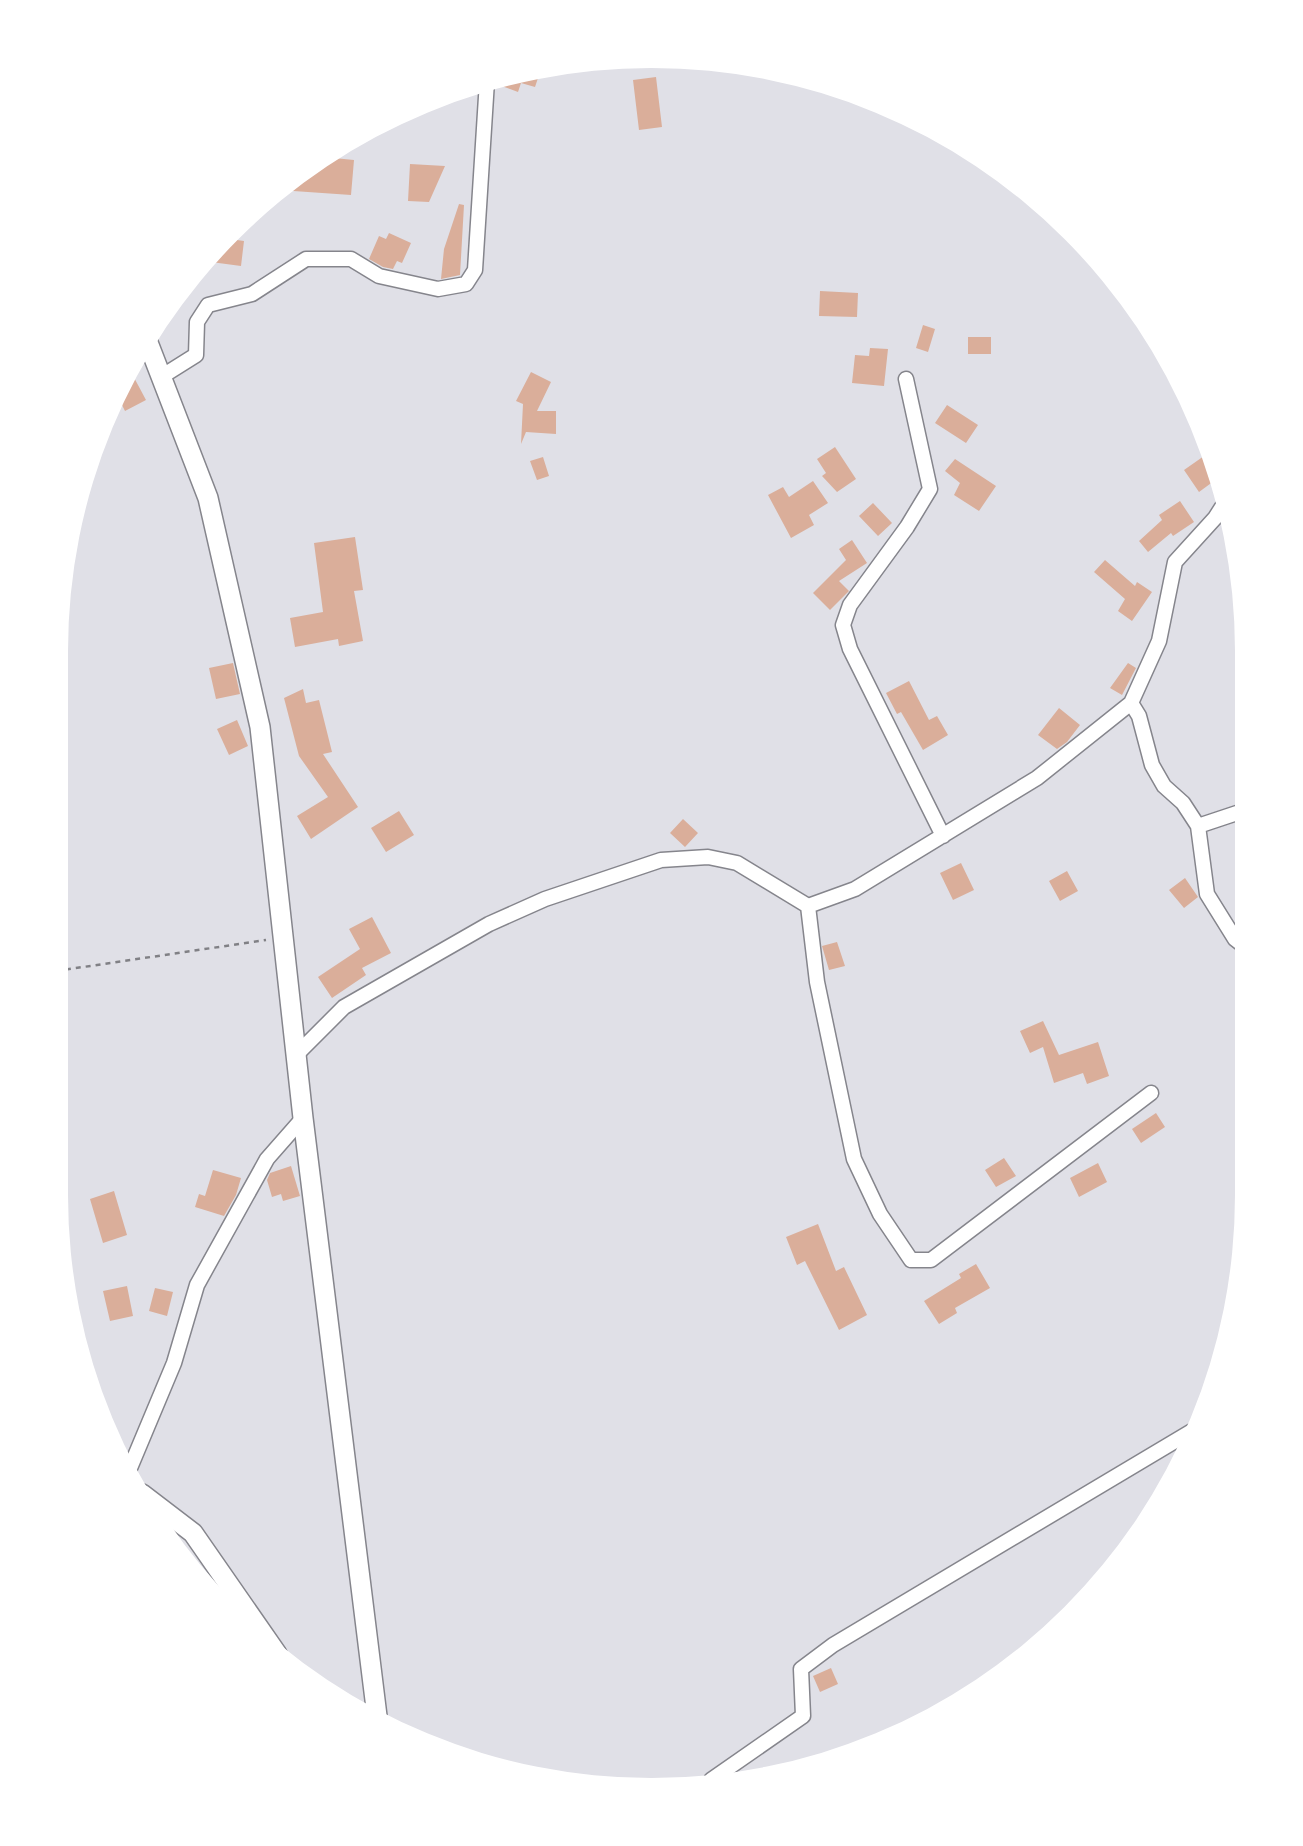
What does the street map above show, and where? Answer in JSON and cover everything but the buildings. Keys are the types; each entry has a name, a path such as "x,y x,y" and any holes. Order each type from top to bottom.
{"street":[{"path":"161,377 196,355 197,322 208,305 252,294 306,259 351,259 379,276 438,289 466,284 475,270 486,92"},
{"path":"151,352 208,498 260,727 303,1118 376,1709"},
{"path":"905,379 930,489 907,527 850,606 843,625 850,649 943,836"},
{"path":"808,906 855,889 1037,778 1131,703 1159,642 1175,562 1219,518"},
{"path":"1131,703 1139,716 1152,765 1164,786 1183,803 1198,826 1207,894 1235,937"},
{"path":"1198,826 1235,814"},
{"path":"296,1055 344,1007 489,924 545,899 660,860 708,857 737,863 808,906"},
{"path":"808,906 817,982 854,1159 880,1214 911,1261 932,1260 1151,1093"},
{"path":"133,1461 174,1363 197,1285 267,1159 303,1118"},
{"path":"720,1774 803,1716 800,1670 833,1645 1181,1439"},
{"path":"160,1508 193,1533 254,1621"}],"path":[{"path":"68,969 283,938"}]}
